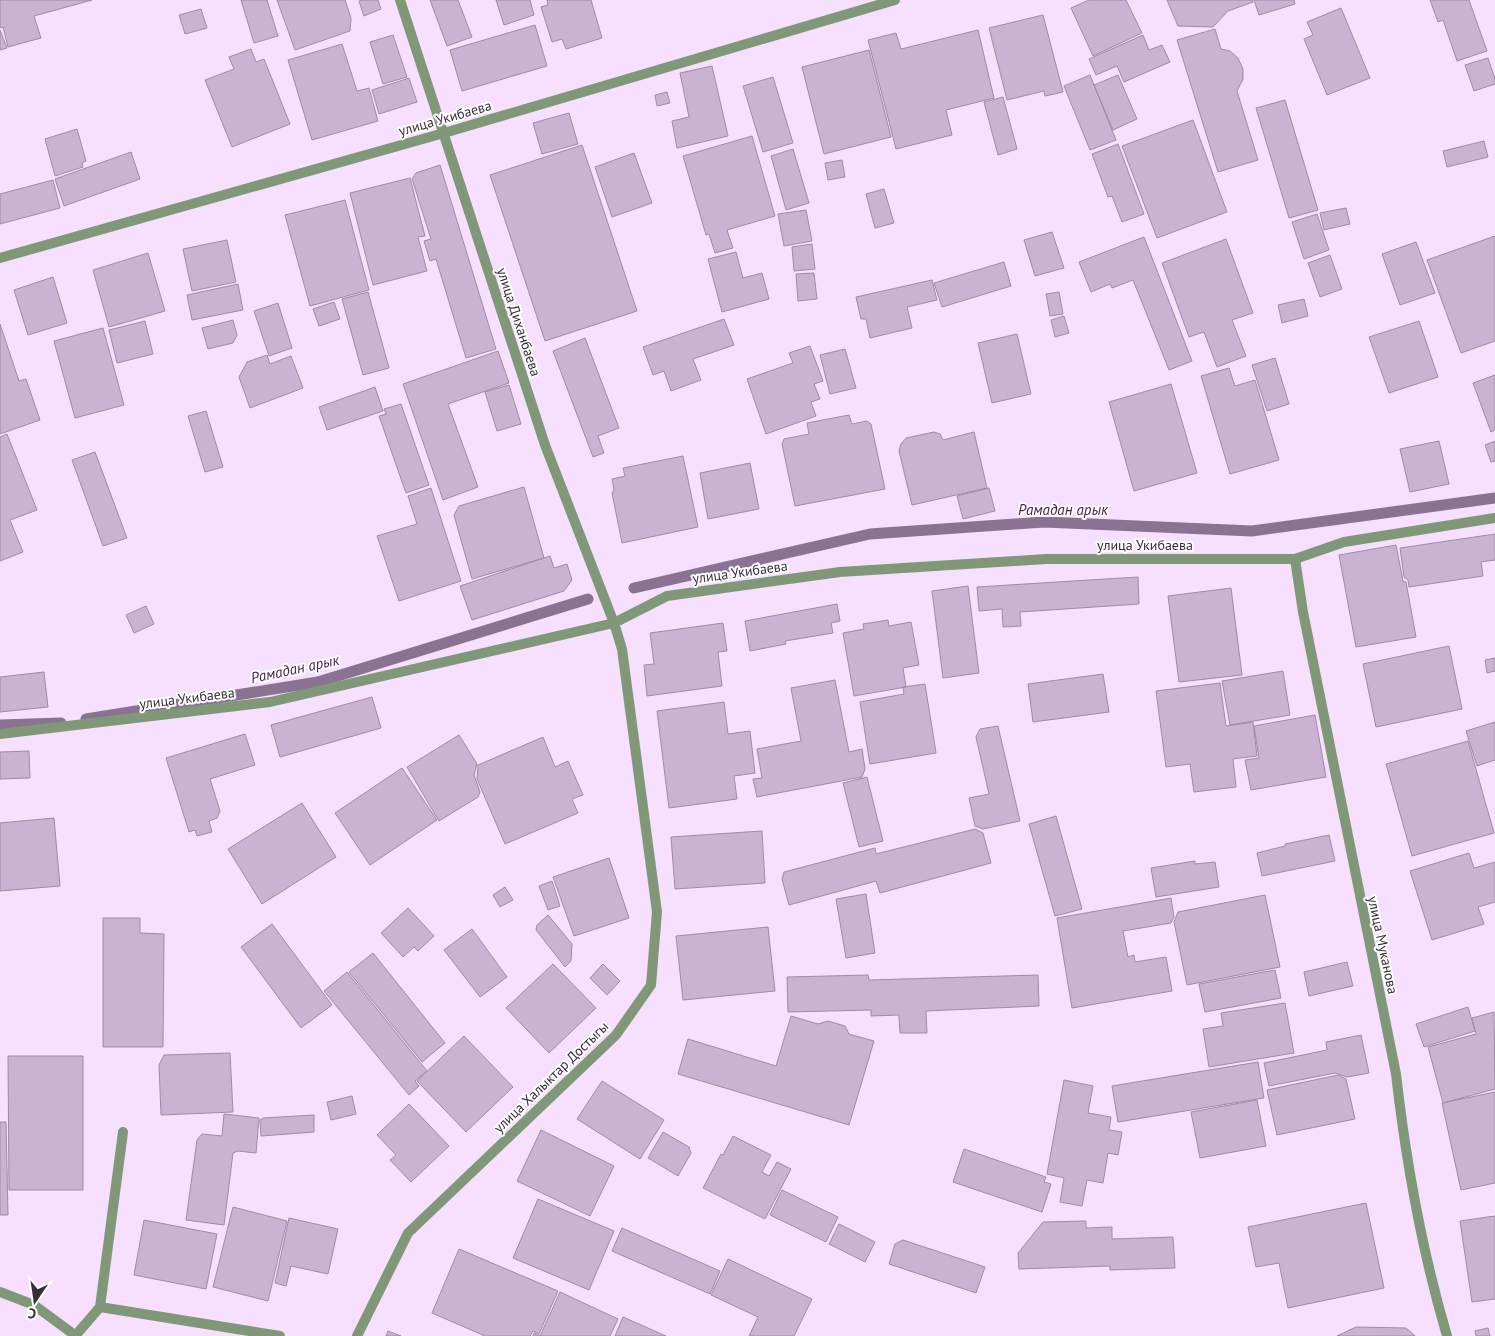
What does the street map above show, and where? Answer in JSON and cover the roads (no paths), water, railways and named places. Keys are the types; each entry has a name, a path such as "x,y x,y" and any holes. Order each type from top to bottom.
{"street":[{"name":"улица Диханбаева","path":"400,0 545,446 614,623 622,649"},
{"name":"улица Укибаева","path":"0,258 444,133 895,0"},
{"name":"улица Укибаева","path":"0,734 270,702 614,623 667,596 840,572 1046,559 1295,559 1344,542 1495,518"},
{"name":"улица Муканова","path":"1295,559 1314,671 1396,1074 1405,1146 1434,1292 1447,1336"},
{"name":"улица Халыктар Достыгы","path":"358,1336 408,1233 616,1035 651,985 657,912 622,649"},
{"path":"0,1292 34,1304 76,1335 100,1307 123,1132"},
{"path":"100,1307 280,1336"}],"waterway":[{"name":"Рамадан арык","path":"634,588 870,534 1044,522 1252,531 1495,498"},
{"name":"Рамадан арык","path":"86,719 318,682 588,599"},
{"name":"Рамадан арык","path":"0,725 61,723"}]}
